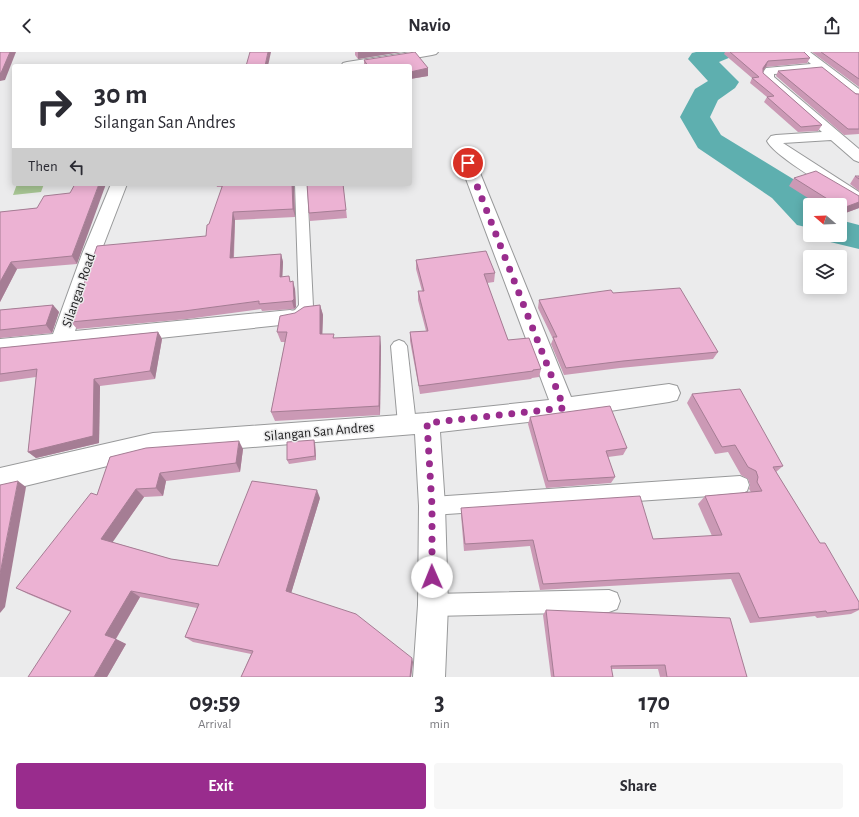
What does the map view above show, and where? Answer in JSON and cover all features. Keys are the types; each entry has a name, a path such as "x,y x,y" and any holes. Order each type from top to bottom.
{"street":[{"path":"359,64 432,52"},
{"path":"803,52 859,96"},
{"path":"822,67 770,71 768,78 859,157"},
{"path":"834,136 776,139 774,141 776,145 806,166 859,199"},
{"path":"468,163 564,408"},
{"name":"Silangan Road","path":"0,347 62,339 91,254 118,186"},
{"path":"62,339 290,317"},
{"name":"Silangan San Andres","path":"0,480 153,444 417,423 564,408 669,393"},
{"path":"417,423 432,506 433,605 429,677"}],"lane":[{"path":"290,317 300,314 306,306 301,186"},
{"path":"399,346 417,423"},
{"path":"432,506 740,485"},
{"path":"433,605 609,601"}],"green space":[{"path":"16,186 43,186 41,192 13,195"}],"building":[{"path":"0,52 10,52 1,73 0,73"},
{"path":"250,52 268,52 265,64 247,64"},
{"path":"415,52 428,68 412,72 412,64 367,64 364,60"},
{"path":"730,52 804,52 810,58 768,61 763,68 763,73 822,125 801,127 767,97 774,96 752,78 759,77"},
{"path":"821,52 859,52 859,79"},
{"path":"822,67 856,94 859,94 859,129 848,129 778,71"},
{"path":"816,171 859,196 859,202 847,206 847,198 826,198 794,178"},
{"path":"74,186 98,186 72,256 11,262 0,282 0,212 37,208 44,196 70,193"},
{"path":"222,186 292,186 293,209 233,212 230,258 281,254 280,277 289,276 290,282 293,281 294,299 292,301 259,304 259,301 184,311 71,322 97,246 206,236 207,225 209,224"},
{"path":"307,186 343,186 346,210 309,213"},
{"path":"486,251 495,273 484,274 508,340 529,338 541,369 419,386 410,332 428,331 418,291 424,291 416,260"},
{"path":"680,288 718,352 566,368 553,337 557,337 539,300 611,290 613,293"},
{"path":"53,305 46,325 0,330 0,310"},
{"path":"320,305 320,334 334,334 333,338 380,336 379,406 271,412 287,332 277,332 280,316 295,313 304,307"},
{"path":"158,332 150,371 94,379 93,436 28,452 37,369 0,374 0,348"},
{"path":"740,389 783,466 773,467 820,543 825,543 859,602 859,609 759,618 739,573 543,584 533,540 465,544 461,508 640,496 653,539 722,535 705,496 762,491 757,482 758,477 756,471 748,467 735,445 722,447 692,394"},
{"path":"610,406 627,448 606,451 615,477 548,481 530,417"},
{"path":"314,440 315,456 287,460 287,442"},
{"path":"239,441 236,463 160,473 156,488 136,489 101,539 171,559 218,566 252,481 317,490 286,591 356,614 412,658 410,677 241,677 253,651 185,637 199,604 131,591 105,635 116,639 94,677 28,677 71,611 16,588 91,493 97,495 110,457 146,448"},
{"path":"18,481 7,537 0,574 0,485"},
{"path":"546,610 730,618 747,677 667,677 665,665 611,666 613,677 554,677"}],"waterway":[{"path":"722,52 701,59 725,82 705,95 695,117 709,141 785,190 803,209"},
{"path":"847,234 859,237"}],"route":[{"path":"432,577 432,506 427,423 564,408 468,163"}]}
